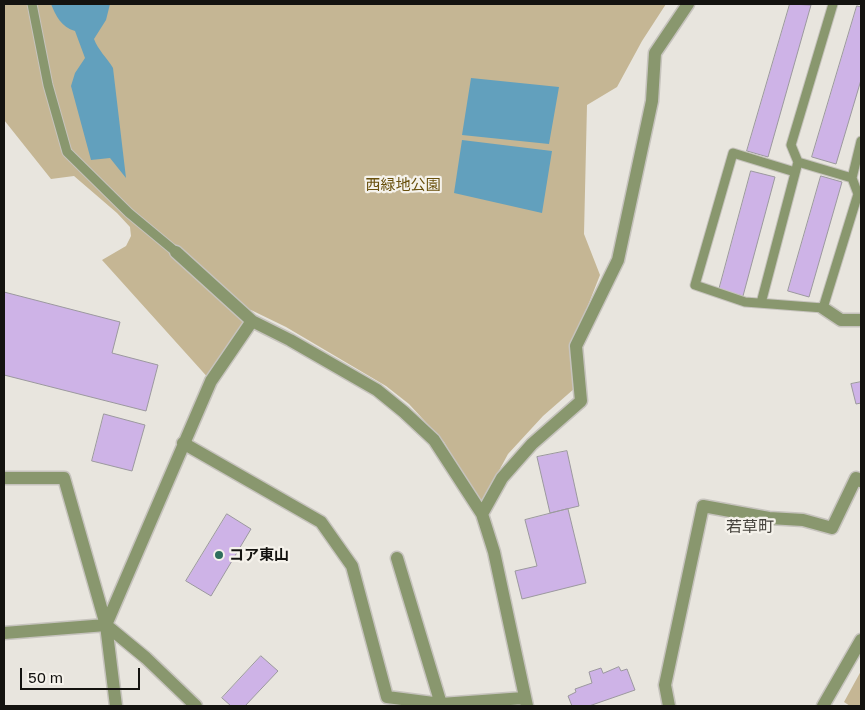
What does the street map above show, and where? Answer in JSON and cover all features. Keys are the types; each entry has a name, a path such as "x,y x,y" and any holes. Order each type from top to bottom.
{"street":[{"path":"482,514 502,478 532,444 581,401 576,346 618,260 652,101 655,53 688,4"},
{"path":"176,252 252,321 290,340 377,390 434,440 482,514 494,552 526,702 441,704 387,697 352,566 321,522 183,444"},
{"path":"823,308 841,320 861,320"},
{"path":"106,625 210,381 252,321"},
{"path":"4,478 64,478 106,625 116,706"},
{"path":"669,706 665,685 702,506 768,518 803,520 832,528 856,478 861,481"},
{"path":"397,558 441,704"},
{"path":"4,633 106,625 146,658 196,706"},
{"path":"824,706 861,640"}],"lane":[{"path":"32,4 48,84 67,152 129,213 176,252"},
{"path":"760,303 798,162 792,145 833,4"},
{"path":"795,172 733,153 695,286 745,302 823,308 858,194 852,178 861,142"},
{"path":"798,162 852,178"}],"green space":[{"name":"西緑地公園","path":"4,4 666,4 642,41 617,87 587,105 584,234 600,275 574,341 575,388 543,416 508,454 481,504 444,442 409,404 386,386 286,327 251,310 211,381 102,260 126,246 131,236 130,227 117,213 74,176 51,179 4,120"},
{"path":"861,671 861,706 850,706 844,702"}],"water":[{"path":"51,4 110,4 106,20 94,39 113,68 126,178 110,158 91,160 71,86 75,73 85,58 75,31 63,24 57,17"},
{"path":"471,78 559,87 549,144 462,135"},
{"path":"462,140 552,151 542,213 454,193"}],"building":[{"path":"790,4 811,5 768,157 747,151"},
{"path":"857,6 861,7 861,80 836,164 812,157"},
{"path":"751,171 775,177 743,296 719,290"},
{"path":"821,176 842,182 809,297 788,291"},
{"path":"4,292 120,322 112,353 158,365 146,411 4,375"},
{"path":"861,382 861,403 856,404 851,384"},
{"path":"104,414 145,425 132,471 92,461"},
{"path":"567,451 579,506 550,513 537,457"},
{"path":"568,509 586,583 522,599 515,571 537,566 525,520"},
{"name":"コア東山","path":"227,514 251,529 211,596 186,581"},
{"path":"261,656 278,671 245,706 231,706 222,698"},
{"path":"619,667 621,671 627,669 635,690 589,706 572,706 568,696 576,692 575,689 592,683 589,672 601,668 603,673"}],"place":[{"name":"コア東山","path":"219,555"}],"district":[{"name":"若草町","path":"750,527"}]}
